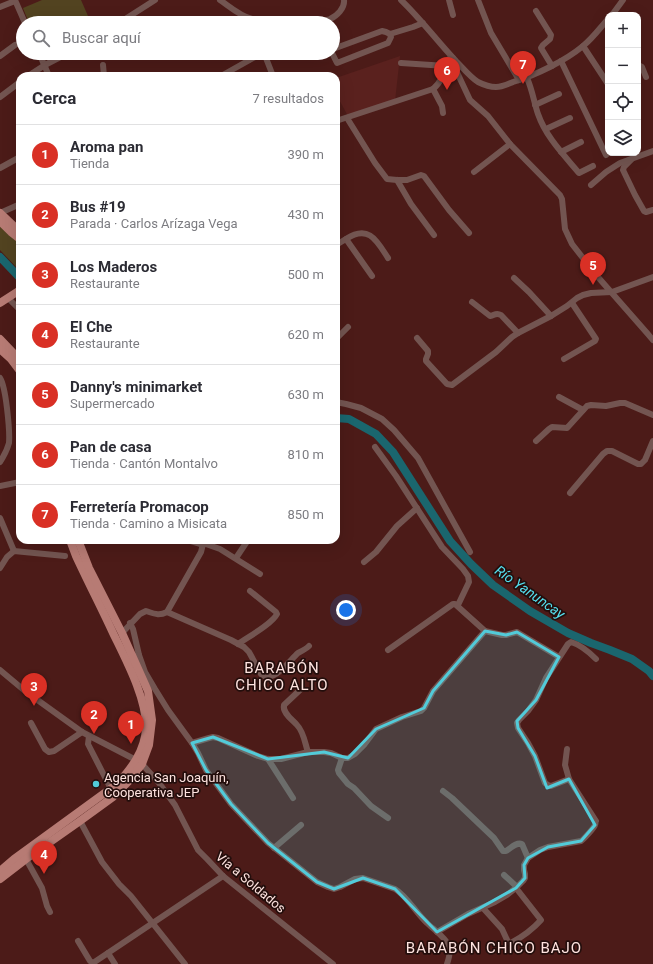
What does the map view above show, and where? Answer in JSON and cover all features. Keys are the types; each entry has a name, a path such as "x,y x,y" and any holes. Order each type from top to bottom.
{"main road":[{"path":"0,213 16,228"},
{"path":"0,220 16,236"},
{"path":"0,303 16,293"},
{"path":"0,339 16,356"},
{"path":"0,349 16,366"},
{"path":"72,544 76,556 132,656"},
{"path":"0,879 113,797 129,781 149,745 152,720 148,691 122,633 89,568 80,544"},
{"path":"0,871 14,859 112,789 139,762"}],"street":[{"path":"130,16 155,0"},
{"path":"220,0 245,16"},
{"path":"334,16 342,8 344,0"},
{"path":"401,0 470,76 487,86 504,86 527,78 552,66 583,46 605,23"},
{"path":"450,0 453,15"},
{"path":"478,0 491,33 519,80"},
{"path":"614,12 623,0"},
{"path":"0,7 15,1 22,16"},
{"path":"536,11 551,35 550,39 541,48 552,66"},
{"path":"340,46 382,31 390,34 422,23"},
{"path":"337,63 388,43 391,37 390,34"},
{"path":"0,56 15,45"},
{"path":"583,46 605,79"},
{"path":"340,120 433,89 441,80 446,66 452,57"},
{"path":"452,57 455,68 470,100 488,116 510,144 560,195 562,199 565,229 572,244 597,276 653,340"},
{"path":"42,60 48,72"},
{"path":"34,72 54,60"},
{"path":"228,72 249,60"},
{"path":"266,60 270,72"},
{"path":"336,60 340,70"},
{"path":"561,61 605,153"},
{"path":"401,63 446,66"},
{"path":"102,65 103,72"},
{"path":"641,66 646,77"},
{"path":"527,78 536,104 538,115 552,141 579,173 593,166"},
{"path":"0,97 16,85"},
{"path":"433,89 442,106 443,113"},
{"path":"536,104 559,94"},
{"path":"347,118 387,179 412,179 421,175 424,176 441,200 469,233"},
{"path":"546,129 570,118"},
{"path":"561,152 582,142"},
{"path":"474,172 510,144"},
{"path":"591,185 606,172 620,164 653,151"},
{"path":"0,168 16,159"},
{"path":"632,159 623,170 644,211 646,212 653,210"},
{"path":"397,180 411,204 434,235"},
{"path":"0,213 16,205"},
{"path":"340,243 356,234 363,232 368,233 378,242 388,258"},
{"path":"346,239 372,276"},
{"path":"417,338 428,351 426,361 445,382 449,385 454,384 496,352 508,340 518,333 551,316 572,303 576,298 591,293 612,292 653,277"},
{"path":"514,278 551,316"},
{"path":"8,298 16,306"},
{"path":"472,302 490,316 495,313 501,315 518,333"},
{"path":"564,358 595,341 596,339 572,303"},
{"path":"340,335 348,327"},
{"path":"0,462 7,451 9,441 8,422 1,380"},
{"path":"559,397 583,410"},
{"path":"340,403 361,408 382,419 394,430 418,458 470,552"},
{"path":"536,441 552,427 567,428 587,406 591,405 606,406 620,403 629,404 653,415"},
{"path":"570,493 607,451 612,451 638,464 642,464 653,441"},
{"path":"375,447 396,476 442,547 468,576 469,582 458,606"},
{"path":"0,486 16,483"},
{"path":"364,562 376,552 397,526 417,508"},
{"path":"0,518 14,551"},
{"path":"122,633 130,623 146,610 154,614 162,614 167,612 201,552 203,544"},
{"path":"209,544 236,558 260,574"},
{"path":"236,558 245,544"},
{"path":"0,568 7,557 14,551 65,556"},
{"path":"238,644 257,632 277,614 250,591"},
{"path":"388,650 455,604 485,630 506,636 517,632 559,657"},
{"path":"167,612 210,630 238,644 249,652 261,674 268,677 281,670 300,652 309,646"},
{"path":"130,623 133,629 132,656 145,672 154,689 192,743 206,770 231,804 254,829 268,843 317,882 328,887 340,887 355,879 363,878 395,889 402,894 421,918 448,943 450,952 447,964"},
{"path":"192,743 213,737 218,738 268,759 281,759 308,752 331,753 342,758 348,758 355,754 364,745 376,729 424,708 432,690 485,630"},
{"path":"569,779 551,786 545,783 535,756 518,728 517,723 536,700 546,678 565,648 571,642 588,651 596,659"},
{"path":"0,670 25,691 82,732 139,762"},
{"path":"301,689 284,705 283,708 300,729 308,752"},
{"path":"31,723 45,749 49,752 54,751 82,732"},
{"path":"89,736 88,744 112,789"},
{"path":"437,932 468,914 501,899 517,888 525,878 524,865 528,858 540,850 548,847 580,842 585,839 595,825 596,821 569,779 565,765 567,749"},
{"path":"342,758 338,770 339,773 371,806 388,818"},
{"path":"268,759 293,798"},
{"name":"Vía a Soldados","path":"139,762 159,783 175,805 198,850 223,876 333,964"},
{"path":"443,791 486,830 503,850 506,851 519,843 522,844 528,858"},
{"path":"80,821 102,862 185,964"},
{"path":"274,848 300,825"},
{"path":"26,859 42,888 45,901 50,912"},
{"path":"483,908 502,929 508,942 511,943 517,940 541,920 517,888 504,875"},
{"path":"78,941 92,963 223,876"},
{"path":"108,953 115,964"}],"highlighted area":[{"path":"485,631 506,635 517,632 559,657 536,700 517,721 518,728 535,756 547,788 569,779 595,825 581,841 548,847 528,858 524,865 525,878 516,888 437,932 395,889 363,878 334,889 317,882 268,843 231,804 206,770 192,743 213,737 268,759 324,752 348,758 376,729 424,708 433,691"}],"shaded area":[{"path":"42,0 81,0 88,16 26,16 23,8"},
{"path":"400,56 395,101 348,116 340,101 340,77"},
{"path":"0,223 8,234 16,240 16,267 0,250"}],"waterway":[{"name":"Río Yanuncay","path":"0,257 16,274"},
{"name":"Río Yanuncay","path":"340,418 349,419 376,434 393,452 450,541 493,585 530,611 568,633 632,659 649,671 653,676"}],"place":[{"name":"Ferretería Promacop","path":"523,84"},
{"name":"Pan de casa","path":"447,90"},
{"name":"Danny's minimarket","path":"593,285"},
{"name":"Los Maderos","path":"34,706"},
{"name":"Bus #19","path":"94,734"},
{"name":"Aroma pan","path":"131,744"},
{"name":"Agencia San Joaquín, Cooperativa JEP","path":"96,784"},
{"name":"El Che","path":"44,874"}],"district":[{"name":"BARABÓN CHICO ALTO","path":"282,676"},
{"name":"BARABÓN CHICO BAJO","path":"494,948"}]}
